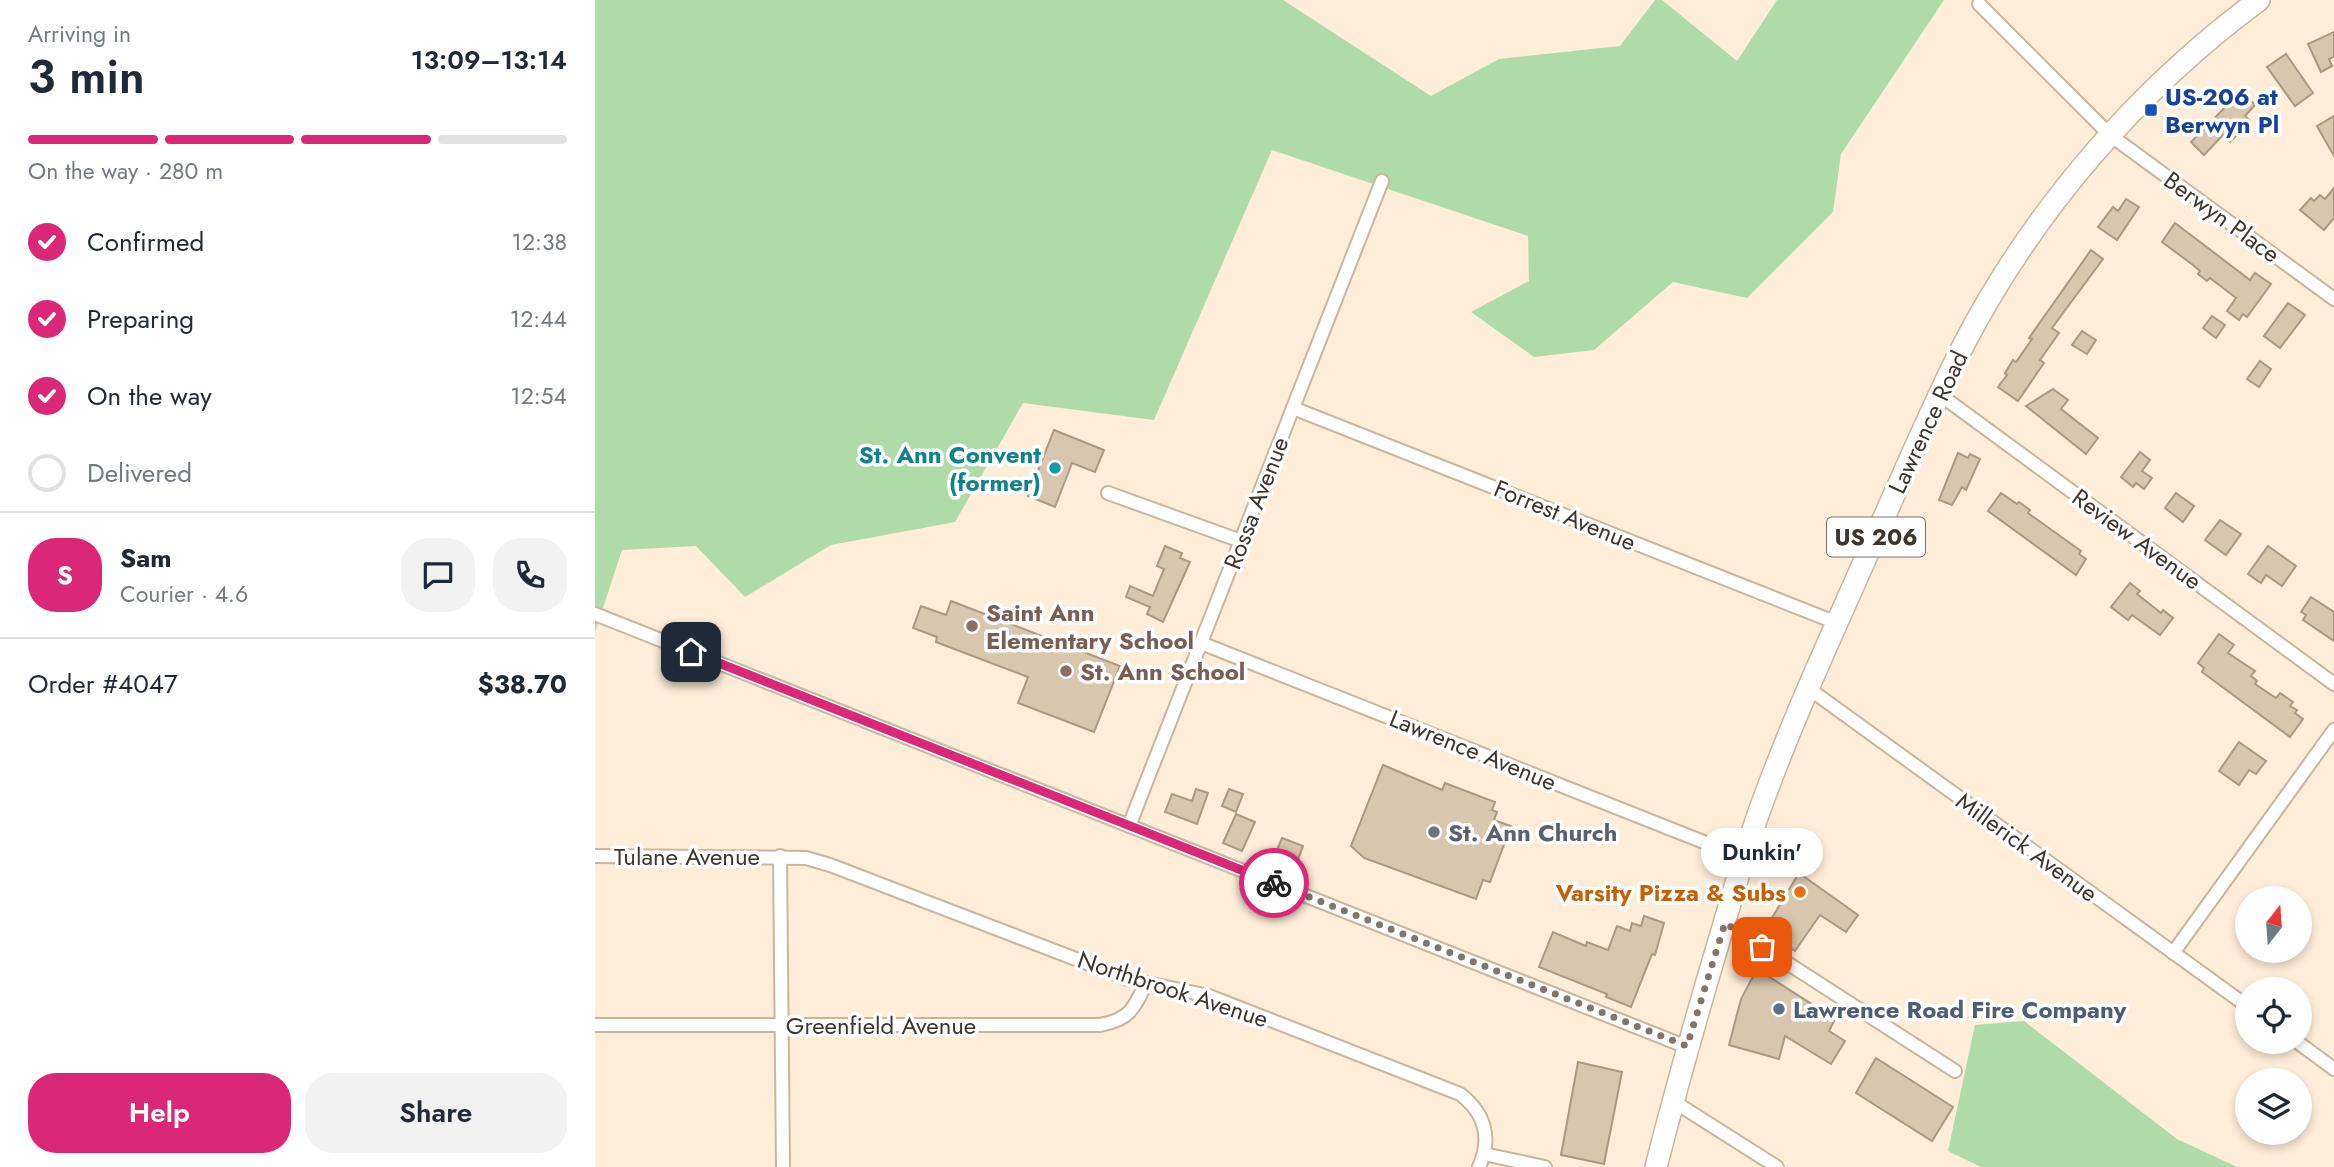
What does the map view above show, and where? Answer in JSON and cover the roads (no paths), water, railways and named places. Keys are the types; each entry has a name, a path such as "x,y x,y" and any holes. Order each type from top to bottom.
{"main road":[{"name":"Lawrence Road","path":"1656,1167 1687,1046 1765,796 1808,688 1939,394 1991,295 2063,191 2110,135 2186,59 2259,0"}],"street":[{"name":"Berwyn Place","path":"1979,4 2110,135 2334,299"},
{"name":"Rossa Avenue","path":"1129,826 1382,181"},
{"name":"Review Avenue","path":"1939,394 2334,684"},
{"name":"Forrest Avenue","path":"1293,408 1837,623"},
{"path":"1108,493 1241,541"},
{"path":"595,614 1687,1046"},
{"name":"Lawrence Avenue","path":"1201,643 1744,858"},
{"name":"Millerick Avenue","path":"1808,688 2235,997"},
{"path":"2173,953 2334,730"},
{"name":"Tulane Avenue","path":"595,856 780,856"},
{"path":"780,856 783,1167"},
{"name":"Northbrook Avenue","path":"780,856 806,858 829,864 1128,979 1209,996 1460,1094 1471,1102 1485,1128 1484,1154"},
{"path":"1725,923 1955,1071"},
{"name":"Greenfield Avenue","path":"595,1025 1100,1025 1127,1017 1137,1004 1146,983"},
{"path":"2312,1053 2334,1069"},
{"path":"1673,1101 1777,1167"},
{"path":"1479,1167 1484,1154 1545,1167"}],"place":[{"name":"US-206 at Berwyn Pl","path":"2151,110"},
{"name":"St. Ann Convent (former)","path":"1055,468"},
{"name":"Saint Ann Elementary School","path":"972,626"},
{"name":"St. Ann School","path":"1066,671"},
{"name":"St. Ann Church","path":"1434,832"},
{"name":"Varsity Pizza & Subs","path":"1800,892"},
{"name":"Dunkin'","path":"1762,947"},
{"name":"Lawrence Road Fire Company","path":"1779,1009"}]}
